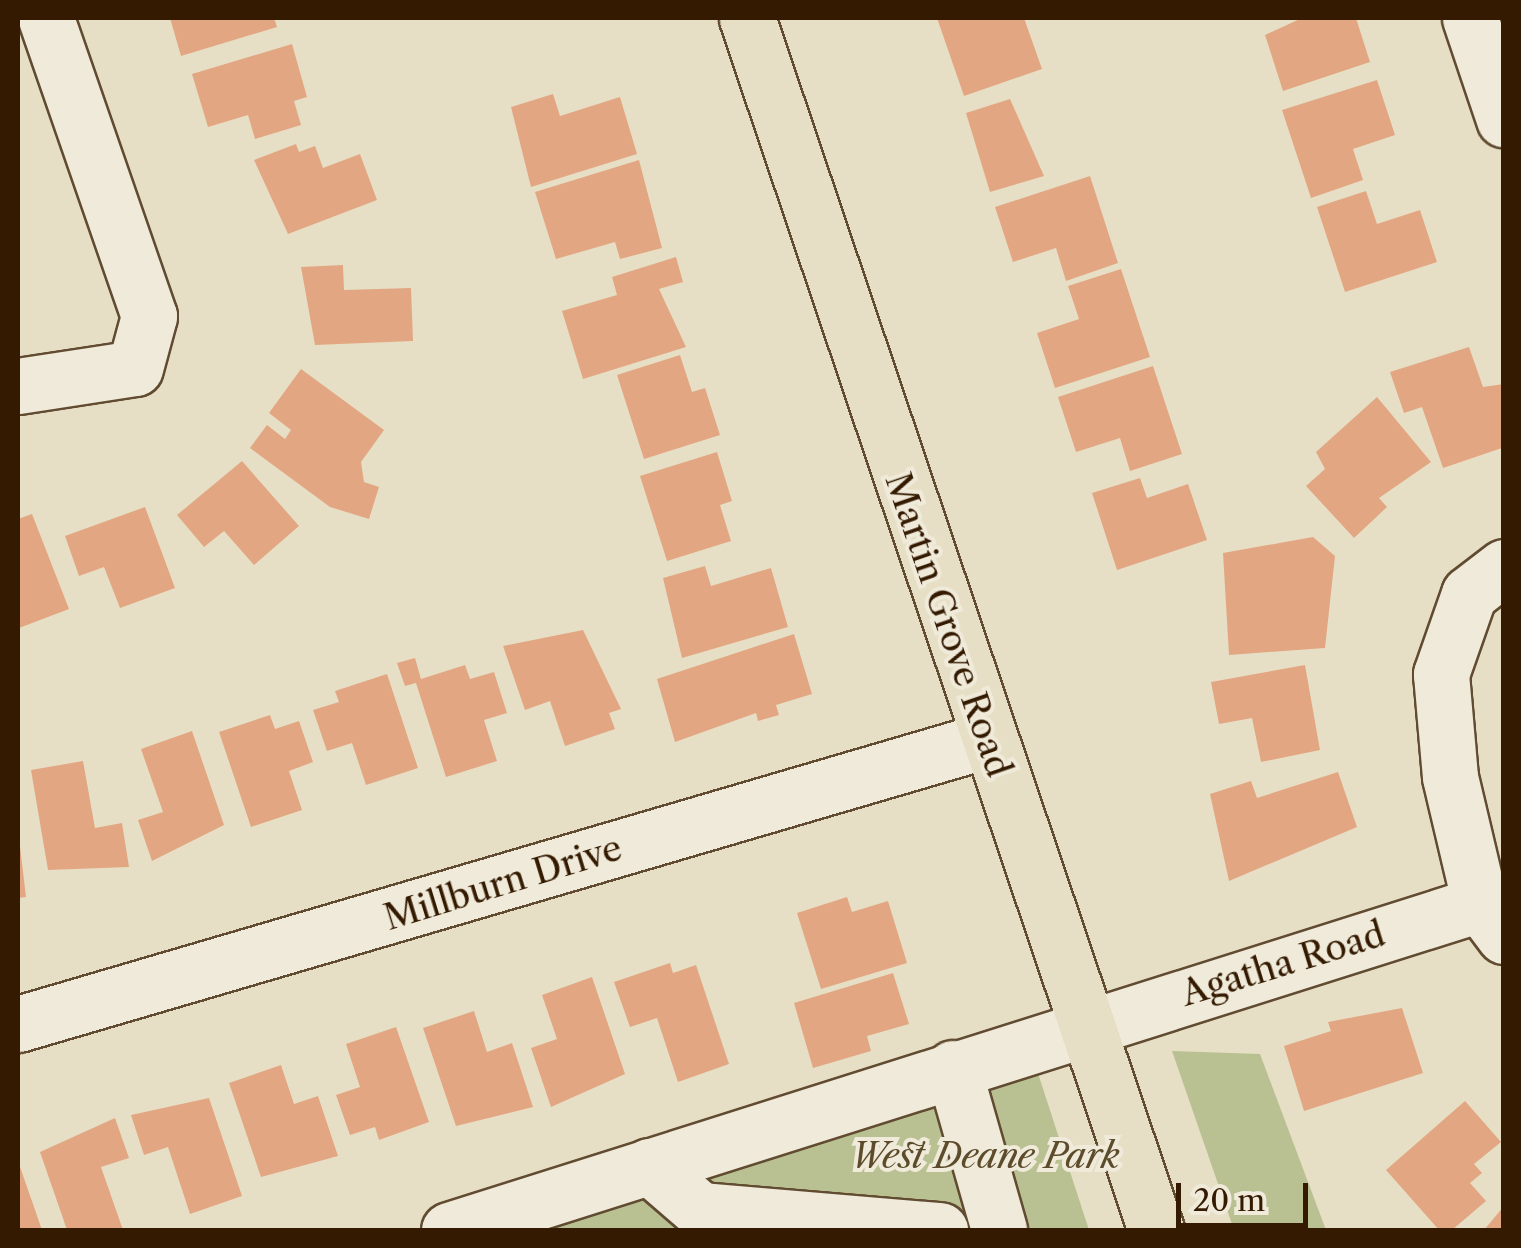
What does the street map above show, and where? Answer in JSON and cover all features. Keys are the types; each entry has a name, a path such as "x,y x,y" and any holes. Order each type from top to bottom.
{"main road":[{"name":"Martin Grove Road","path":"747,18 1156,1230"}],"street":[{"path":"18,386 136,368 149,316 46,18"},
{"path":"1470,18 1504,119"},
{"path":"1492,920 1450,777 1440,674 1469,594 1504,567"},
{"name":"Millburn Drive","path":"18,1024 988,740"},
{"name":"Agatha Road","path":"449,1230 1086,1025 1492,920"},
{"path":"954,1068 999,1230"},
{"path":"649,1166 700,1210 940,1230"}],"green space":[{"path":"1172,1051 1260,1054 1326,1230 1234,1230"},
{"name":"West Deane Park","path":"1034,1061 1089,1230 516,1230"}],"building":[{"path":"170,18 274,18 277,27 181,56"},
{"path":"937,18 1024,18 1042,69 964,96"},
{"path":"1302,18 1356,18 1370,62 1283,91 1265,35"},
{"path":"292,44 307,97 294,101 301,125 255,139 248,115 208,127 192,74"},
{"path":"1377,80 1395,135 1353,149 1363,180 1311,198 1282,110"},
{"path":"553,94 560,116 620,97 637,154 531,187 511,107"},
{"path":"1010,99 1044,176 990,192 966,113"},
{"path":"296,144 299,152 315,146 323,168 360,154 377,200 288,234 254,160"},
{"path":"639,160 662,248 620,259 615,242 556,259 535,192"},
{"path":"1090,176 1118,263 1066,281 1056,248 1013,262 995,207"},
{"path":"1366,191 1377,224 1420,210 1437,262 1345,292 1317,207"},
{"path":"676,257 683,282 659,289 686,347 583,379 562,311 617,295 612,277"},
{"path":"343,265 344,290 411,288 413,341 315,345 301,267"},
{"path":"1121,269 1150,357 1055,388 1037,333 1079,319 1068,286"},
{"path":"1469,347 1483,387 1504,384 1502,448 1443,468 1422,407 1404,413 1390,372"},
{"path":"680,355 692,392 705,388 720,435 644,459 617,375"},
{"path":"1153,366 1182,454 1130,471 1120,438 1076,452 1058,397"},
{"path":"301,369 384,430 361,462 364,482 379,487 369,519 330,507 250,448 267,425 285,439 291,430 269,413"},
{"path":"1377,397 1431,462 1379,498 1387,507 1354,538 1306,486 1325,469 1316,452"},
{"path":"717,452 732,501 720,505 731,541 667,561 640,476"},
{"path":"242,461 299,526 254,565 224,531 204,547 177,515"},
{"path":"1140,478 1147,498 1188,484 1207,540 1117,570 1092,493"},
{"path":"145,507 175,588 120,608 104,567 79,576 65,536"},
{"path":"32,514 69,609 19,628 18,519"},
{"path":"1313,537 1335,556 1325,648 1229,655 1223,553"},
{"path":"705,566 711,586 771,568 788,627 682,658 663,578"},
{"path":"583,630 621,709 609,713 615,729 565,746 550,701 525,710 503,646"},
{"path":"794,634 812,694 776,705 779,715 758,721 756,713 675,742 657,679"},
{"path":"415,658 421,679 465,665 470,679 494,672 507,713 484,720 497,761 446,777 416,683 405,686 397,663"},
{"path":"1305,665 1320,750 1261,762 1252,718 1219,724 1211,682"},
{"path":"387,674 418,768 366,785 352,743 327,751 313,710 339,702 335,691"},
{"path":"270,715 275,729 299,721 313,762 289,771 302,810 251,827 219,732"},
{"path":"192,731 224,825 152,861 138,820 163,812 141,749"},
{"path":"83,761 95,828 122,823 129,867 48,870 31,770"},
{"path":"1338,772 1357,827 1229,881 1210,794 1251,781 1257,798"},
{"path":"18,829 26,897 18,898"},
{"path":"847,897 852,912 888,901 907,963 821,989 797,913"},
{"path":"670,963 673,973 696,965 729,1064 678,1082 657,1018 630,1027 614,982"},
{"path":"893,973 909,1024 867,1036 871,1051 813,1068 794,1003"},
{"path":"592,977 625,1074 551,1107 531,1048 557,1039 542,995"},
{"path":"1402,1008 1423,1073 1304,1111 1284,1046 1331,1031 1328,1022"},
{"path":"474,1011 487,1052 512,1043 533,1107 456,1126 423,1028"},
{"path":"396,1027 429,1122 379,1140 375,1127 350,1135 336,1095 360,1087 346,1044"},
{"path":"281,1065 294,1104 318,1096 338,1156 261,1177 229,1083"},
{"path":"209,1098 242,1196 190,1214 168,1147 144,1155 131,1115"},
{"path":"1465,1101 1501,1142 1474,1164 1482,1173 1470,1183 1486,1201 1452,1230 1439,1230 1386,1170"},
{"path":"115,1118 129,1158 101,1167 123,1230 67,1230 40,1152"},
{"path":"18,1161 42,1230 18,1230"},
{"path":"1504,1206 1504,1230 1484,1230"}]}
